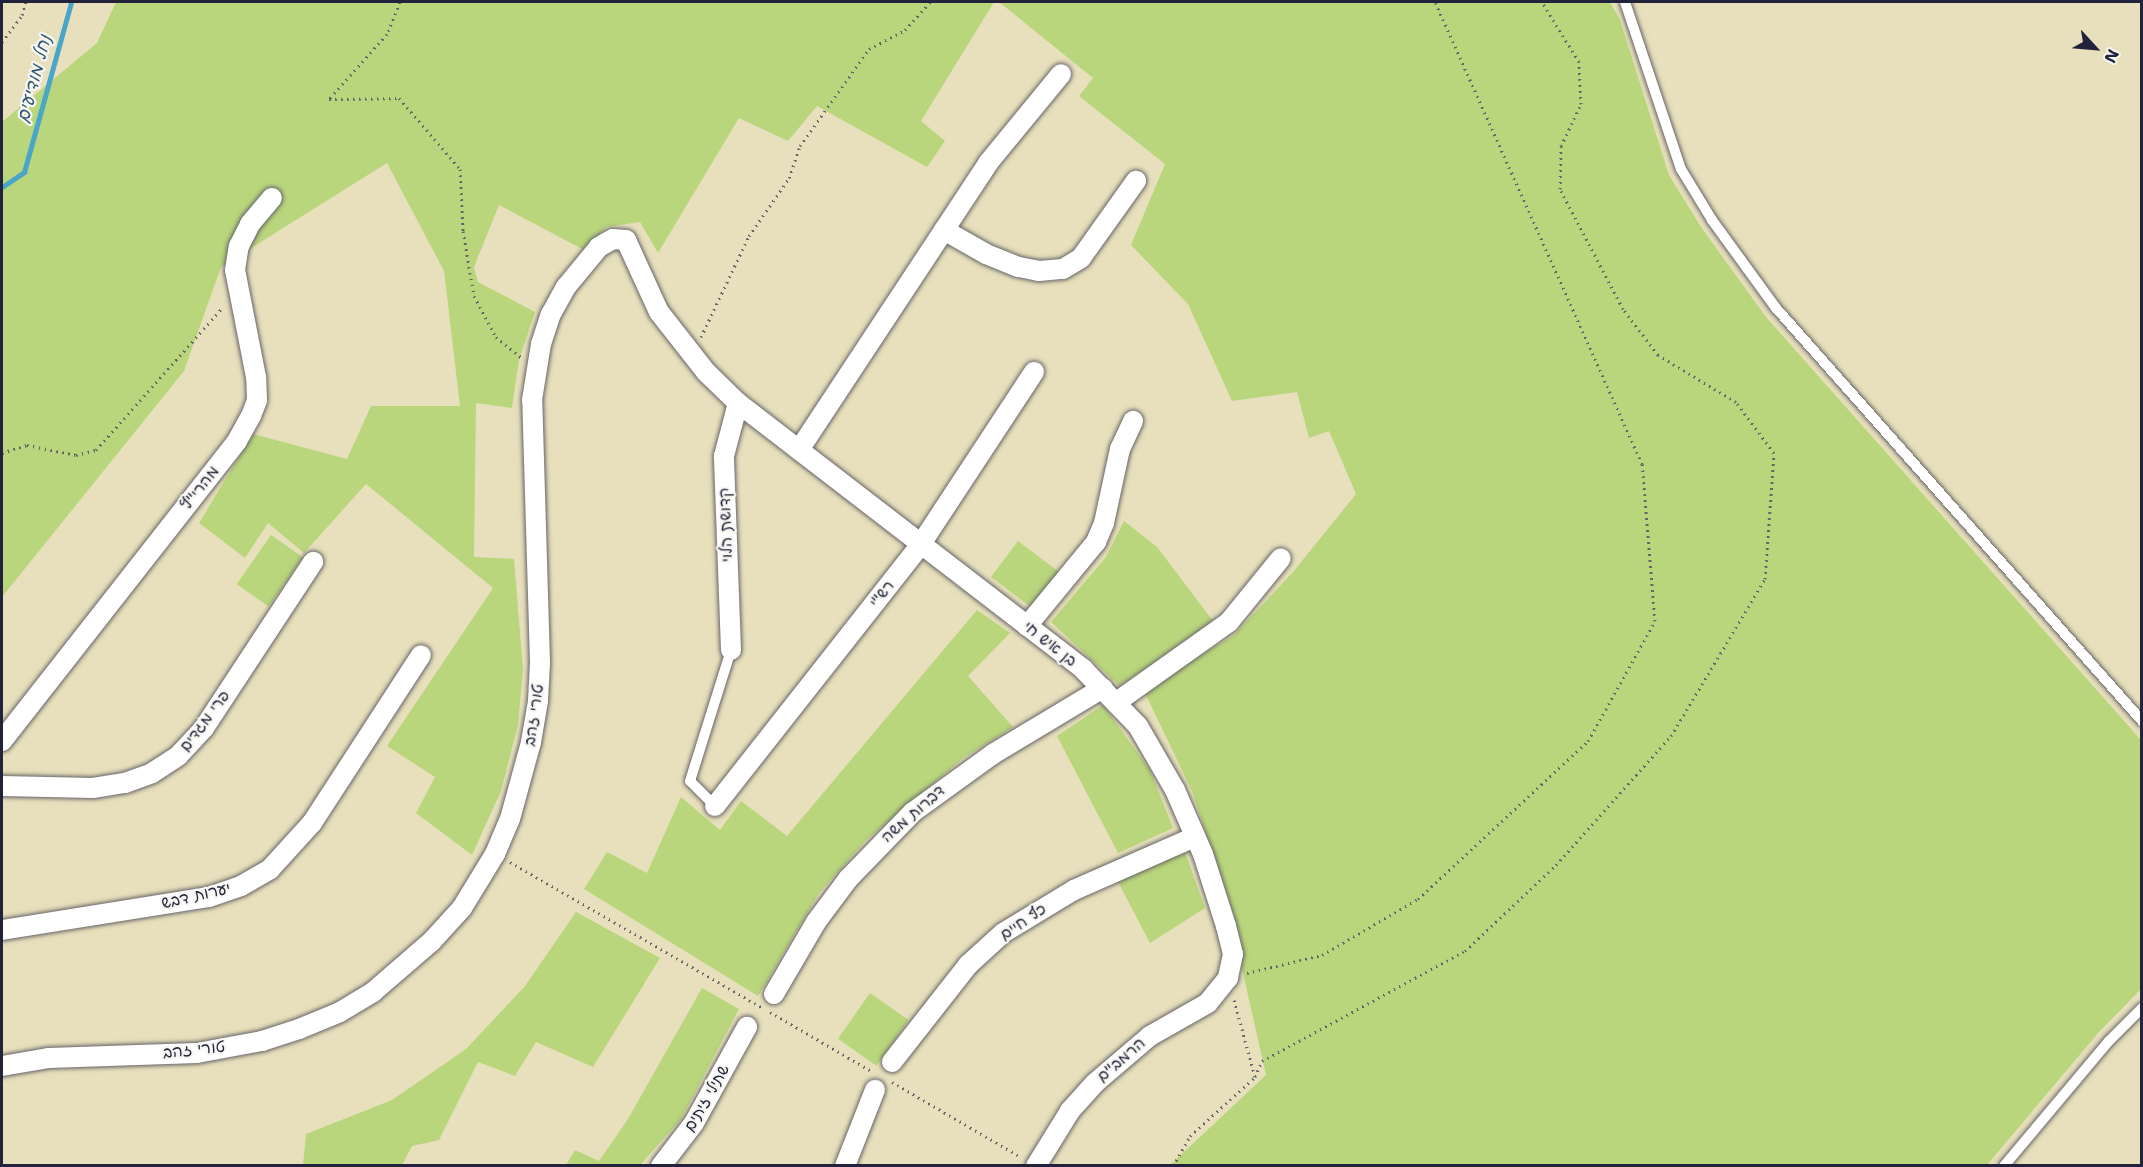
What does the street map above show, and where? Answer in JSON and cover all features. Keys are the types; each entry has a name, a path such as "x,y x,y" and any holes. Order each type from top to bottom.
{"street":[{"path":"799,450 988,163 1061,74"},
{"path":"944,230 986,254 1019,267 1039,271 1063,269 1081,258 1136,181"},
{"name":"מהרי\"ץ","path":"2,741 237,441 251,416 257,400 256,377 235,270 239,246 250,224 272,198"},
{"name":"טורי זהב","path":"2,1066 49,1058 196,1053 262,1041 299,1029 339,1012 373,992 431,942 462,908 495,854 510,819 531,742 538,701 540,662 532,400 535,368 551,314 566,287 599,247 613,239 626,240 659,312 692,356 738,403"},
{"name":"רש\"י","path":"716,806 921,544 1034,372"},
{"name":"בן איש חי","path":"738,403 1027,626 1111,694 1157,756 1195,837 1233,954 1228,978"},
{"name":"קדושת הלוי","path":"731,650 724,456 738,403"},
{"path":"1027,626 1096,542 1104,523 1120,449 1133,421"},
{"name":"דברות משה","path":"774,994 816,922 848,879 913,812 993,754 1111,694 1229,622 1281,558"},
{"name":"פרי מגדים","path":"2,786 60,789 125,783 152,773 178,756 204,728 313,562"},
{"name":"יערות דבש","path":"2,930 209,897 241,886 270,869 312,823 421,655"},
{"name":"כף חיים","path":"892,1062 945,992 1004,933 1074,890 1195,837"},
{"name":"הרמב\"ם","path":"1036,1166 1070,1112 1095,1083 1150,1036 1208,1002 1228,978"},
{"name":"שתילי זיתים","path":"661,1166 694,1123 747,1027"},
{"path":"845,1166 875,1090"}],"lane":[{"path":"1625,2 1681,169 1712,220 1776,308 2142,721"},
{"path":"716,806 690,781 731,650"},
{"path":"2004,1166 2109,1041 2142,1008"}],"path":[{"path":"2,42 22,15 26,2"},
{"path":"400,2 387,34 329,99 399,98 460,169 463,231 474,296 496,337 535,368"},
{"path":"692,356 749,236 789,178 800,146 869,49 905,30 930,2"},
{"path":"1255,1077 1228,978 1322,955 1418,899 1588,741 1655,621 1642,464 1435,2"},
{"path":"1173,1166 1190,1136 1255,1077 1262,1061 1465,951 1556,865 1671,736 1765,579 1774,453 1736,402 1658,355 1623,309 1560,189 1561,146 1581,104 1579,62 1542,2"},
{"path":"2,453 27,445 76,455 96,450 120,428 207,324 239,296"},
{"path":"747,1027 767,1011 774,994"}],"green space":[{"path":"116,2 994,2 921,121 945,141 927,167 817,106 788,141 739,118 658,253 640,222 606,227 584,250 499,205 474,267 478,282 535,312 519,360 512,408 476,403 474,557 514,559 523,669 518,725 501,791 472,855 416,813 435,777 387,746 493,588 366,484 304,553 268,523 245,558 199,523 253,434 347,459 371,406 460,406 444,271 387,163 221,267 184,371 2,597 2,122 97,43"},
{"path":"999,2 1610,2 1620,20 1669,175 1701,227 1766,317 2141,740 2141,989 2099,1032 1987,1165 1170,1165 1266,1075 1222,880 1192,791 1143,689 1233,636 1293,572 1356,494 1329,431 1309,438 1297,392 1232,401 1188,304 1131,245 1165,164 1079,96 1093,78"},
{"path":"1124,521 1157,547 1213,621 1120,686 1051,622 1106,557"},
{"path":"271,535 303,557 269,607 237,584"},
{"path":"1018,541 1059,572 1032,608 991,577"},
{"path":"977,610 1010,633 968,676 1013,727 963,758 865,841 819,893 758,996 584,889 607,852 647,873 681,797 720,830 741,801 787,836"},
{"path":"1103,705 1150,770 1173,828 1118,853 1057,736"},
{"path":"1185,852 1205,908 1150,943 1117,880"},
{"path":"576,912 660,958 593,1067 536,1042 515,1076 478,1062 439,1140 412,1146 402,1165 303,1165 306,1134 392,1100 466,1049 525,986"},
{"path":"702,988 739,1009 681,1119 640,1165 566,1165 575,1150 599,1161 628,1119"},
{"path":"870,993 909,1020 876,1066 838,1039"}],"waterway":[{"name":"נחל מודיעים","path":"2,187 24,172 71,2"}]}
